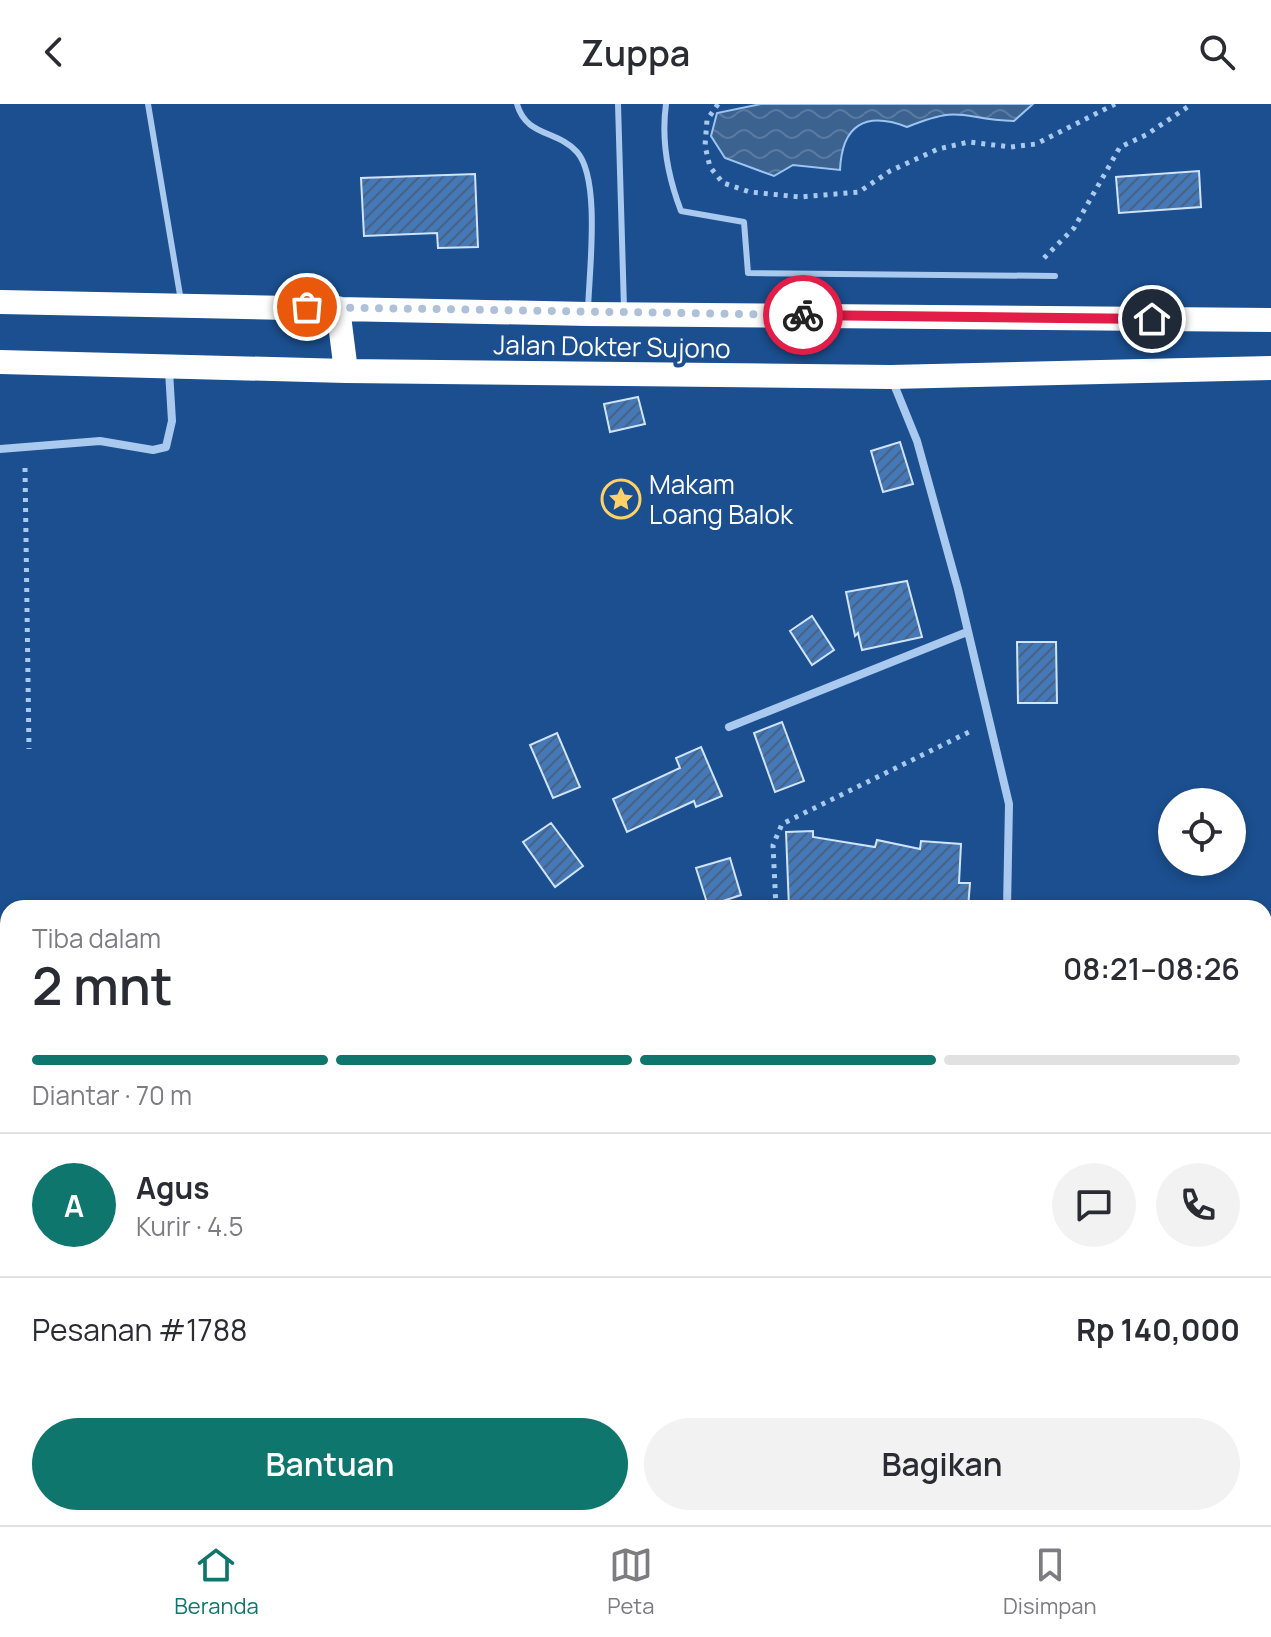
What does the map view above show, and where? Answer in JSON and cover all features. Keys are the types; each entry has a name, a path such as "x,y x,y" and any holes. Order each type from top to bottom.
{"highway":[{"name":"Jalan Dokter Sujono","path":"0,302 588,314 1271,320"},
{"path":"338,308 346,371"},
{"name":"Jalan Dokter Sujono","path":"0,362 346,371 891,377 1271,368"}],"street":[{"path":"0,449 100,441 153,450 166,447 172,421 169,366"},
{"path":"891,377 917,441 1009,804 1007,900"},
{"path":"729,727 967,632"}],"lane":[{"path":"148,104 182,305"},
{"path":"517,104 524,121 534,130 569,144 585,164 589,189 588,314"},
{"path":"618,104 624,314"},
{"path":"666,104 665,145 671,184 681,211 744,222 748,273 1055,276"}],"path":[{"path":"718,104 707,120 705,146 710,167 723,183 750,192 800,197 859,192 890,171 938,149 969,142 1011,147 1036,144 1115,104"},
{"path":"1033,275 1048,252 1074,228 1120,147 1146,135 1192,104"},
{"path":"25,447 29,749"},
{"path":"776,900 773,845 776,833 787,820 990,722"}],"water":[{"path":"761,104 1033,104 1014,121 951,114 907,127 892,122 868,122 851,132 845,142 840,170 793,165 774,176 725,158 711,136 717,113"}],"building":[{"path":"1199,171 1201,207 1119,213 1116,177"},
{"path":"475,174 478,247 438,248 437,233 364,236 361,178"},
{"path":"638,397 645,424 610,432 604,404"},
{"path":"900,442 913,484 883,492 871,451"},
{"path":"907,581 922,637 862,650 858,633 855,636 846,592"},
{"path":"812,616 834,650 812,665 790,631"},
{"path":"1017,642 1056,642 1057,703 1018,703"},
{"path":"782,722 804,781 775,792 754,733"},
{"path":"557,733 580,787 553,798 530,745"},
{"path":"701,747 722,796 696,807 694,801 627,832 613,799 680,768 676,758"},
{"path":"551,823 583,866 555,887 523,842"},
{"path":"813,831 813,837 875,847 877,840 920,849 921,841 961,844 959,883 970,883 969,900 789,900 786,832"},
{"path":"730,858 741,895 726,900 706,900 696,868"}],"way so far":[{"path":"307,307 588,314 803,315"}],"place":[{"name":"Makam Loang Balok","path":"621,499"}],"route":[{"path":"803,315 1152,319"}]}
